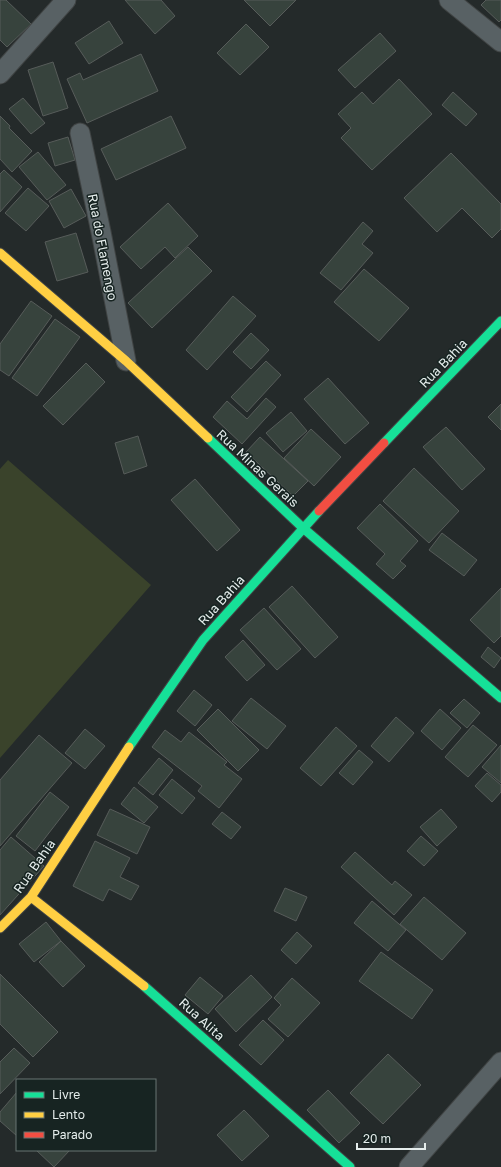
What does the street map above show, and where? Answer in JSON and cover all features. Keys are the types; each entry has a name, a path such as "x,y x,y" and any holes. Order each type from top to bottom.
{"street":[{"path":"0,74 66,0"},
{"path":"449,0 501,42"},
{"name":"Rua do Flamengo","path":"80,133 126,361"},
{"name":"Rua Minas Gerais","path":"0,253 126,361 303,528 501,698"},
{"name":"Rua Bahia","path":"0,928 31,897 123,754 203,640 303,528 501,321"},
{"name":"Rua Alita","path":"31,897 154,994 350,1167"},
{"path":"409,1167 501,1062"}],"green space":[{"path":"8,460 151,585 0,758 0,469"}],"building":[{"path":"0,0 6,0 31,24 7,47 0,40"},
{"path":"125,0 161,0 175,16 155,34"},
{"path":"244,0 296,0 270,26"},
{"path":"486,0 501,0 501,20 499,22 481,5"},
{"path":"109,21 123,43 89,64 75,43"},
{"path":"246,24 269,47 240,75 217,53"},
{"path":"380,33 396,51 355,88 338,70"},
{"path":"141,54 158,91 87,123 67,79 80,73 83,80"},
{"path":"53,62 68,108 43,116 28,70"},
{"path":"399,79 432,114 372,170 341,138 351,128 338,114 362,92 373,104"},
{"path":"453,92 477,114 466,126 442,105"},
{"path":"23,98 45,123 31,134 9,109"},
{"path":"0,116 10,126 9,128 32,151 12,172 0,159"},
{"path":"171,116 186,148 116,180 101,149"},
{"path":"68,137 75,160 55,166 48,143"},
{"path":"38,152 66,185 47,200 19,167"},
{"path":"451,153 501,204 501,229 492,238 462,208 437,232 404,198"},
{"path":"4,170 22,187 0,212 0,174"},
{"path":"28,188 49,206 26,231 5,213"},
{"path":"71,189 86,216 64,228 49,201"},
{"path":"168,203 198,236 175,258 165,247 141,269 120,247"},
{"path":"363,222 373,231 362,244 373,253 341,290 320,273"},
{"path":"76,233 88,272 57,281 45,242"},
{"path":"188,247 212,271 152,328 128,303"},
{"path":"364,269 409,308 379,341 334,302"},
{"path":"233,296 256,316 207,370 186,350"},
{"path":"31,301 52,316 9,376 0,370 0,344"},
{"path":"55,319 80,337 37,396 12,378"},
{"path":"251,333 269,350 251,369 233,352"},
{"path":"266,361 281,375 247,412 231,397"},
{"path":"86,363 105,382 63,425 43,406"},
{"path":"328,378 369,423 345,444 304,399"},
{"path":"266,398 276,407 242,444 213,417 227,401 247,419"},
{"path":"501,404 501,430 488,417"},
{"path":"291,412 307,431 283,452 266,433"},
{"path":"446,427 485,469 462,490 423,447"},
{"path":"311,429 341,457 314,486 284,458"},
{"path":"138,436 147,466 124,474 115,443"},
{"path":"260,437 308,481 293,496 246,452"},
{"path":"414,468 459,511 429,543 383,501"},
{"path":"195,479 240,530 217,551 171,500"},
{"path":"380,504 418,541 400,561 406,566 393,579 376,564 385,554 357,528"},
{"path":"442,533 477,560 464,576 429,550"},
{"path":"292,586 338,637 315,658 269,607"},
{"path":"501,588 501,636 494,643 470,620"},
{"path":"264,608 301,649 277,670 240,630"},
{"path":"243,640 265,665 247,681 225,657"},
{"path":"488,647 501,658 494,668 481,657"},
{"path":"194,690 212,705 195,726 177,711"},
{"path":"251,698 286,726 267,749 232,721"},
{"path":"464,699 480,713 467,728 450,713"},
{"path":"218,709 259,750 238,771 197,730"},
{"path":"440,709 461,728 442,750 421,731"},
{"path":"396,717 414,733 389,762 371,746"},
{"path":"473,725 497,745 468,777 445,757"},
{"path":"336,727 357,746 321,786 300,768"},
{"path":"85,729 105,746 85,769 65,753"},
{"path":"165,730 181,742 189,732 227,762 224,765 242,779 219,808 198,791 202,786 152,747"},
{"path":"39,735 72,763 0,846 0,780"},
{"path":"501,745 501,783 482,767"},
{"path":"359,750 373,762 353,785 339,773"},
{"path":"159,758 173,770 153,795 138,783"},
{"path":"487,773 501,785 501,792 492,802 475,786"},
{"path":"172,779 195,798 182,814 159,795"},
{"path":"134,787 158,807 144,823 121,804"},
{"path":"50,792 69,807 35,851 16,836"},
{"path":"110,809 150,827 137,854 97,835"},
{"path":"441,809 457,827 437,846 420,827"},
{"path":"222,812 241,827 231,839 212,824"},
{"path":"421,836 438,851 424,866 407,851"},
{"path":"11,837 44,866 0,915 0,850"},
{"path":"95,841 130,858 120,877 139,886 131,900 109,889 103,901 73,886"},
{"path":"355,852 392,885 395,881 412,895 394,915 341,867"},
{"path":"285,888 307,897 296,921 274,911"},
{"path":"424,897 466,933 442,960 400,924"},
{"path":"372,901 406,930 388,951 354,923"},
{"path":"46,922 61,941 34,962 19,944"},
{"path":"297,932 312,946 296,964 281,950"},
{"path":"61,941 85,966 63,987 39,962"},
{"path":"381,952 433,990 412,1019 359,981"},
{"path":"0,974 58,1032 33,1057 0,1024"},
{"path":"251,975 272,997 236,1032 215,1009"},
{"path":"200,977 223,996 208,1014 185,995"},
{"path":"292,978 320,1003 288,1037 268,1019 281,1005 274,998"},
{"path":"263,1020 284,1040 261,1065 239,1045"},
{"path":"14,1048 30,1063 0,1094 0,1062"},
{"path":"388,1054 421,1085 383,1124 350,1093"},
{"path":"328,1090 360,1123 339,1143 307,1110"},
{"path":"16,1093 16,1135 0,1121 0,1112"},
{"path":"244,1110 269,1136 242,1161 217,1135"},
{"path":"37,1151 69,1151 54,1167"}],"traffic: fast":[{"path":"384,443 501,321"},
{"path":"208,438 303,528 501,698"},
{"path":"129,747 203,640 319,511"},
{"path":"144,986 350,1167"}],"traffic: slow":[{"path":"0,253 126,361 208,438"},
{"path":"0,928 31,897 129,747"},
{"path":"31,897 144,986"}],"traffic: jam":[{"path":"319,511 384,443"}]}
